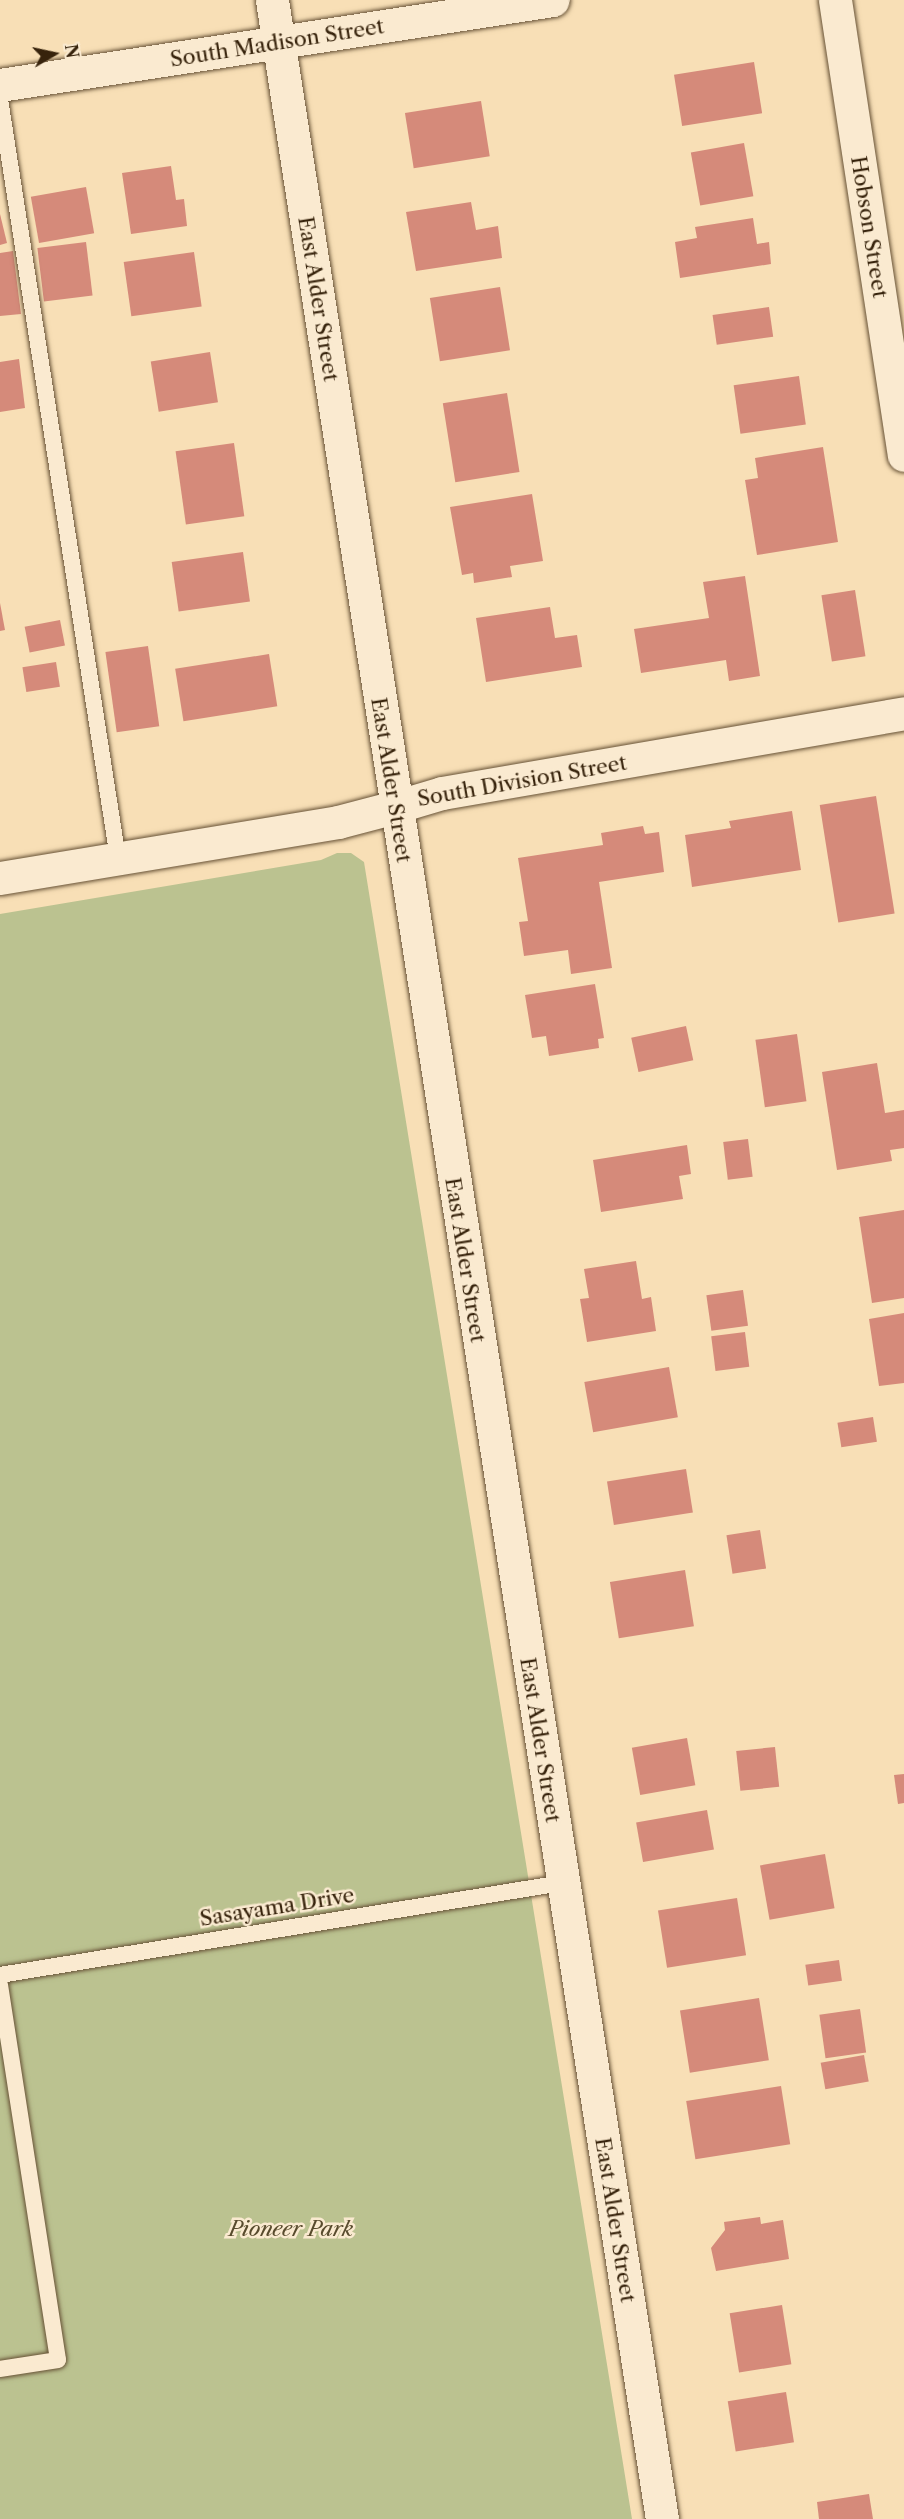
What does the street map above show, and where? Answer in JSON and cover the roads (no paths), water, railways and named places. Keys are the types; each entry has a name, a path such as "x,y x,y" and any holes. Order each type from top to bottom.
{"main road":[{"name":"East Alder Street","path":"272,0 395,807 662,2519"},
{"name":"South Madison Street","path":"0,85 553,0"},
{"name":"Hobson Street","path":"835,0 904,455"},
{"name":"South Division Street","path":"0,878 338,822 442,793 904,713"}],"lane":[{"path":"0,99 118,859"},
{"name":"Sasayama Drive","path":"0,1975 562,1883"},
{"path":"0,1985 58,2360 0,2369"}],"park label":[{"name":"Pioneer Park","path":"291,2229"}]}
